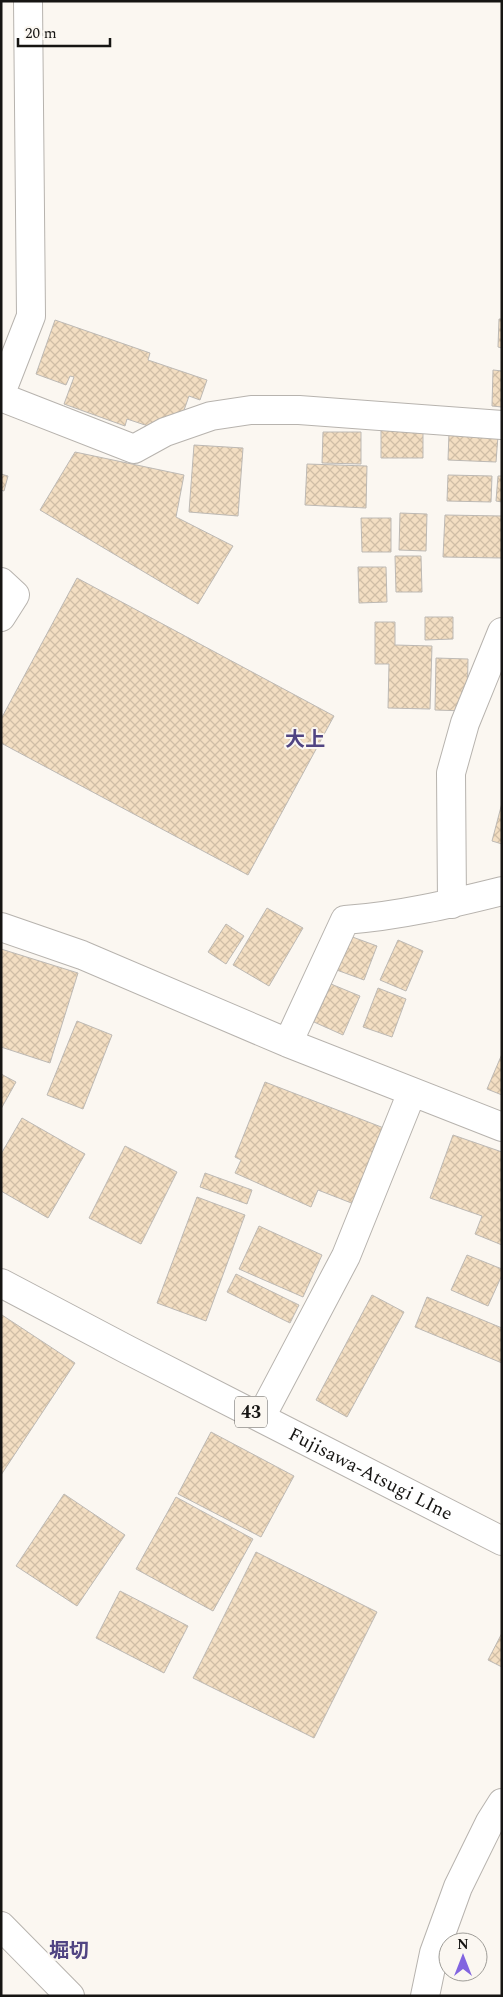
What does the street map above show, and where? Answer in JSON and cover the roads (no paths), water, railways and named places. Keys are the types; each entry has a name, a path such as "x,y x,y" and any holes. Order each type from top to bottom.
{"street":[{"path":"1,393 30,316 28,1"},
{"path":"1,397 134,450 164,432 211,416 251,410 299,410 502,426"},
{"path":"1,582 15,595 1,617"},
{"path":"452,904 451,773 465,723 502,632"},
{"path":"288,1043 345,920 381,917 452,904 502,891"},
{"path":"1,927 82,955 288,1043 502,1128"},
{"path":"261,1417 346,1256 412,1092"},
{"name":"Fujisawa-Atsugi LIne","path":"1,1283 502,1541"},
{"path":"425,1996 434,1953 458,1887 490,1822 502,1803"},
{"path":"1,1926 70,1996"}],"district":[{"name":"大上","path":"305,740"},
{"name":"堀切","path":"69,1951"}]}
